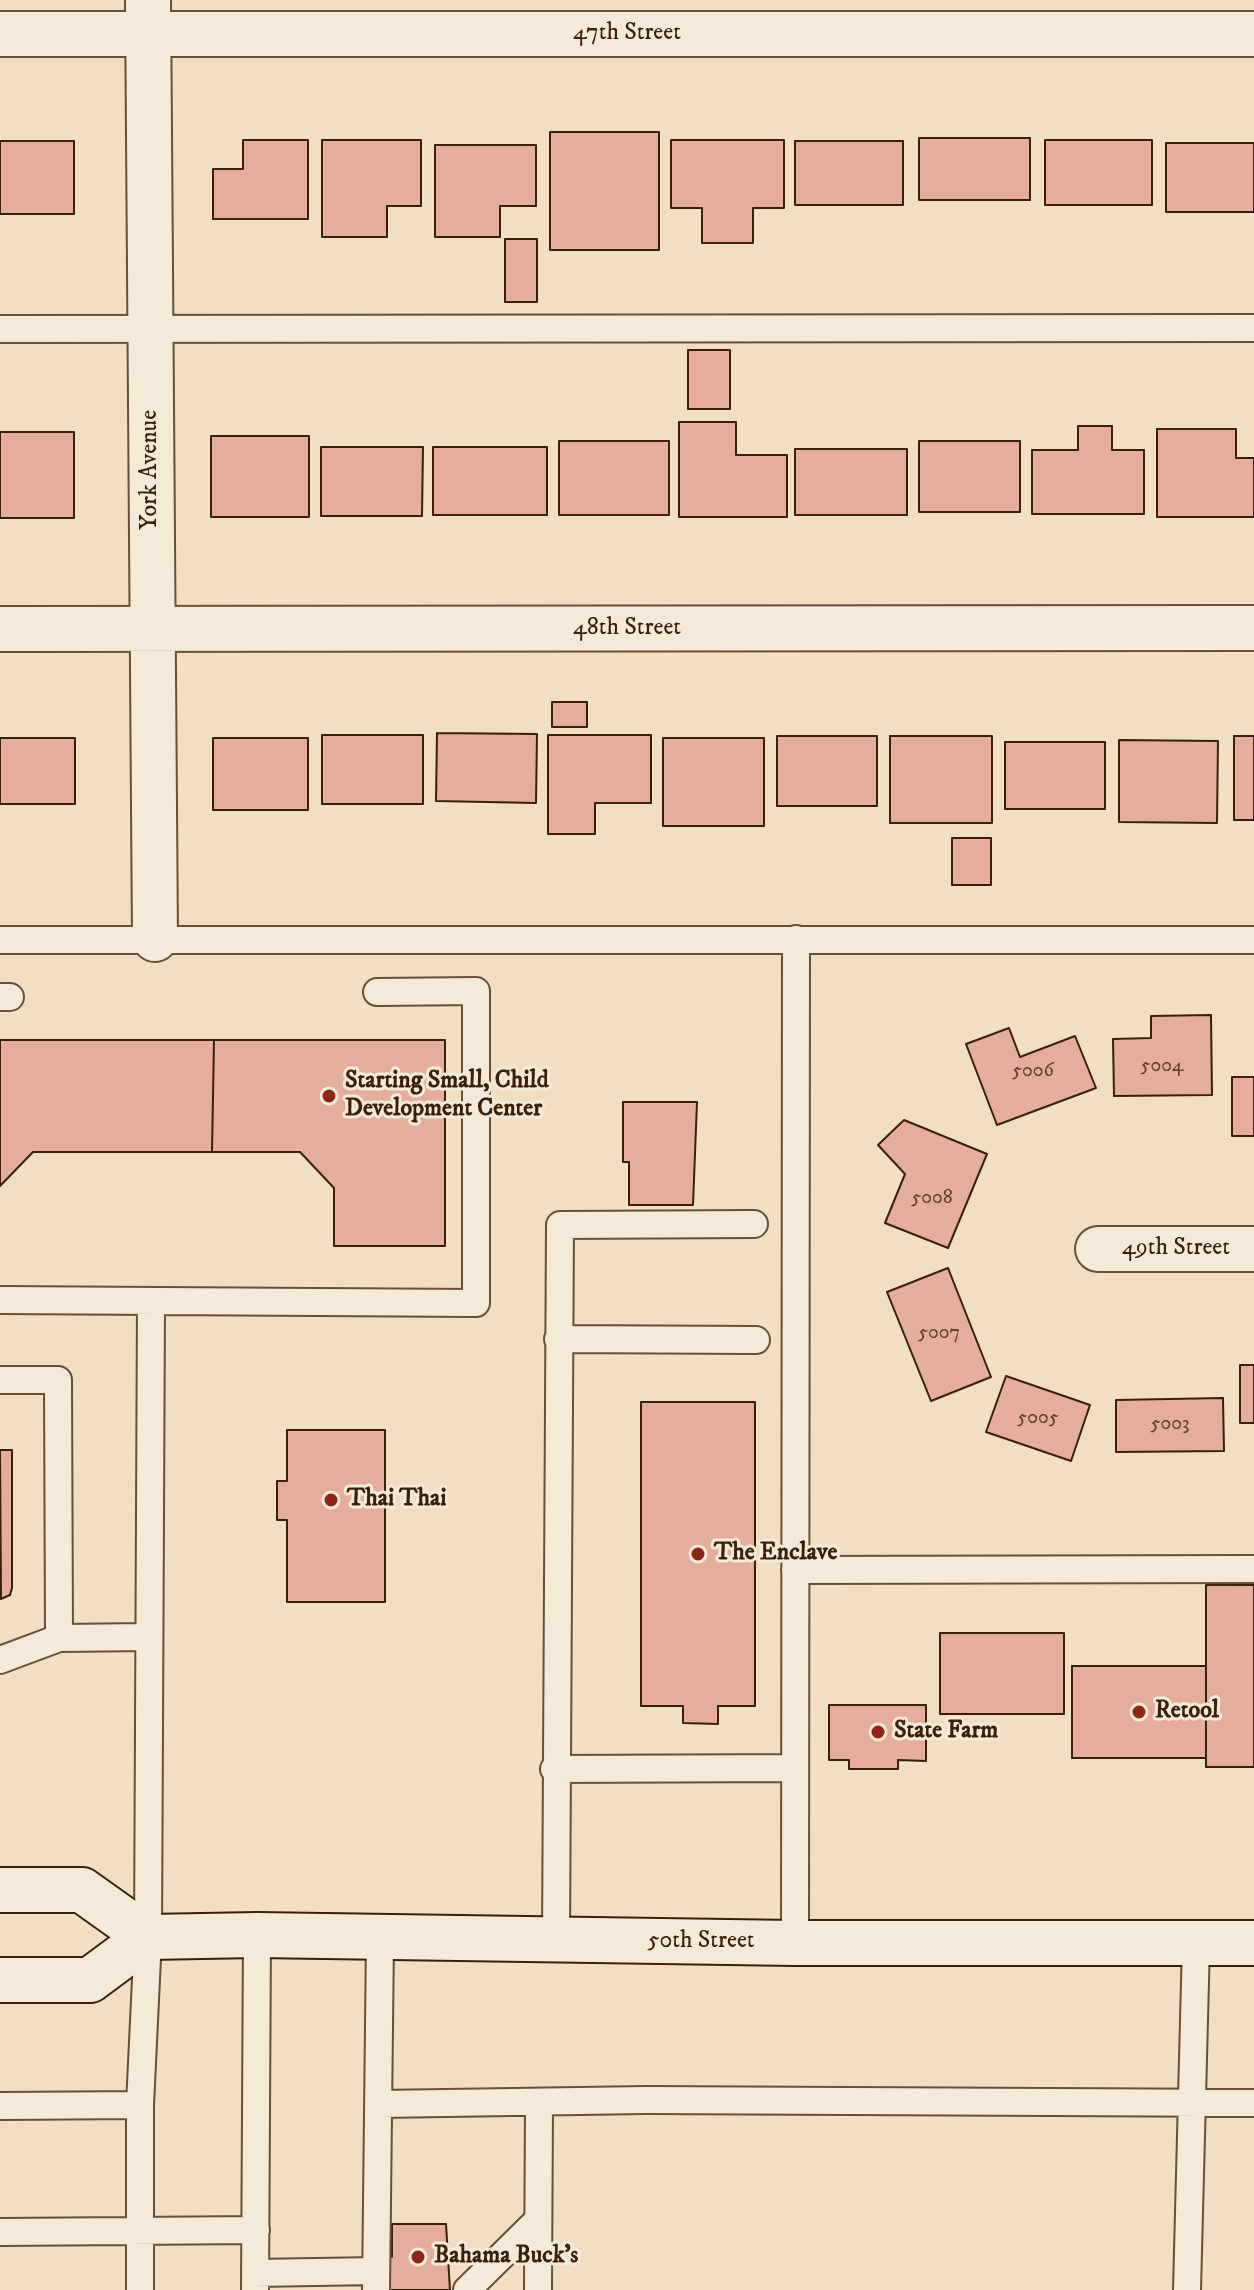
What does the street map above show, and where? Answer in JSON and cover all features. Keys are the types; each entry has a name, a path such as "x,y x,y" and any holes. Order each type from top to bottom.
{"street":[{"name":"47th Street","path":"0,34 148,17 1254,34"},
{"name":"York Avenue","path":"148,17 155,939"},
{"name":"48th Street","path":"0,629 1254,628"},
{"name":"49th Street","path":"1098,1249 1254,1249"},
{"path":"0,1890 82,1890 148,1937 90,1980 0,1980"},
{"name":"50th Street","path":"148,1937 257,1935 795,1943 1254,1943"}],"lane":[{"path":"0,329 1254,328"},
{"path":"795,1943 796,939"},
{"path":"0,940 1254,940"},
{"path":"0,1300 476,1303 476,991 377,992"},
{"path":"556,1941 554,1769 560,1225 754,1224"},
{"path":"140,2290 140,2105 148,1937 151,1302"},
{"path":"558,1339 756,1340"},
{"path":"0,1380 58,1380 59,1638"},
{"path":"795,1570 1254,1569"},
{"path":"0,1660 59,1638 149,1637"},
{"path":"554,1769 795,1768"},
{"path":"257,1935 255,2281 376,2281 380,1938"},
{"path":"1187,2290 1189,2102 1196,1943"},
{"path":"379,2104 646,2100 1254,2103"},
{"path":"538,2290 539,2103"},
{"path":"0,2106 140,2105"},
{"path":"467,2290 538,2220"},
{"path":"0,2232 256,2230"}],"building":[{"path":"550,132 659,132 659,250 550,250"},
{"path":"919,138 1030,138 1030,200 919,200"},
{"path":"243,140 308,140 308,219 213,219 213,169 243,169"},
{"path":"322,140 421,140 421,206 387,206 387,237 322,237"},
{"path":"671,140 784,140 784,208 753,208 753,243 702,243 702,208 671,208"},
{"path":"1045,140 1152,140 1152,205 1045,205"},
{"path":"0,141 74,141 74,214 0,214"},
{"path":"795,141 903,141 903,205 795,205"},
{"path":"1166,143 1254,143 1254,212 1166,212"},
{"path":"435,145 536,145 536,206 500,206 500,237 435,237"},
{"path":"505,239 537,239 537,302 505,302"},
{"path":"688,350 730,350 730,409 688,409"},
{"path":"679,422 736,422 736,455 787,455 787,517 679,517"},
{"path":"1078,426 1112,426 1112,450 1144,450 1144,514 1032,514 1032,450 1078,450"},
{"path":"1157,429 1236,429 1236,458 1254,458 1254,517 1157,517"},
{"path":"0,432 74,432 74,518 0,518"},
{"path":"211,436 309,436 309,517 211,517"},
{"path":"559,441 669,441 669,515 559,515"},
{"path":"919,441 1020,441 1020,512 919,512"},
{"path":"321,447 423,447 422,516 321,516"},
{"path":"433,447 547,447 547,515 433,515"},
{"path":"795,449 907,449 907,515 795,515"},
{"path":"552,702 587,702 587,727 552,727"},
{"path":"437,733 537,734 536,803 436,801"},
{"path":"322,735 423,735 423,804 322,804"},
{"path":"548,735 651,735 651,803 595,803 595,834 548,834"},
{"path":"777,736 877,736 877,806 777,806"},
{"path":"890,736 992,736 992,823 890,823"},
{"path":"1234,736 1254,736 1254,820 1234,820"},
{"path":"0,738 75,738 75,804 0,804"},
{"path":"213,738 308,738 308,810 213,810"},
{"path":"663,738 764,738 764,826 663,826"},
{"path":"1119,740 1218,741 1217,823 1119,822"},
{"path":"1005,742 1105,742 1105,809 1005,809"},
{"path":"952,838 991,838 991,885 952,885"},
{"path":"1211,1015 1212,1095 1114,1096 1113,1039 1151,1038 1151,1016"},
{"path":"1009,1028 1020,1057 1075,1036 1096,1088 997,1125 966,1044"},
{"path":"0,1040 214,1040 212,1152 33,1152 0,1186"},
{"name":"Starting Small, Child Development Center","path":"214,1040 445,1040 445,1246 334,1246 334,1188 300,1152 212,1152"},
{"path":"1232,1077 1254,1077 1254,1136 1232,1136"},
{"path":"623,1102 697,1102 693,1205 629,1205 629,1162 623,1162"},
{"path":"904,1120 987,1154 948,1248 885,1223 905,1174 878,1145"},
{"path":"948,1268 991,1377 931,1401 887,1292"},
{"path":"1240,1365 1254,1365 1254,1423 1240,1423"},
{"path":"1006,1376 1090,1405 1071,1461 986,1432"},
{"path":"1223,1398 1224,1451 1116,1452 1116,1400"},
{"name":"The Enclave","path":"641,1402 755,1402 755,1706 718,1706 718,1724 683,1723 683,1706 641,1706"},
{"name":"Thai Thai","path":"287,1430 385,1430 385,1602 287,1602 287,1520 277,1520 277,1481 287,1481"},
{"path":"0,1450 12,1450 12,1588 10,1595 1,1599"},
{"path":"1206,1585 1254,1585 1254,1767 1206,1767"},
{"path":"940,1633 1064,1633 1064,1714 940,1714"},
{"name":"Retool","path":"1072,1666 1206,1666 1206,1758 1072,1758"},
{"name":"State Farm","path":"829,1705 926,1705 926,1761 898,1760 898,1769 849,1769 849,1760 829,1760"},
{"name":"Bahama Buck's","path":"392,2224 446,2224 450,2290 384,2290 389,2257 392,2257"}],"place":[{"name":"Starting Small, Child Development Center","path":"329,1096"},
{"name":"Thai Thai","path":"331,1500"},
{"name":"The Enclave","path":"698,1554"},
{"name":"Retool","path":"1139,1712"},
{"name":"State Farm","path":"878,1732"},
{"name":"Bahama Buck's","path":"418,2257"}]}
